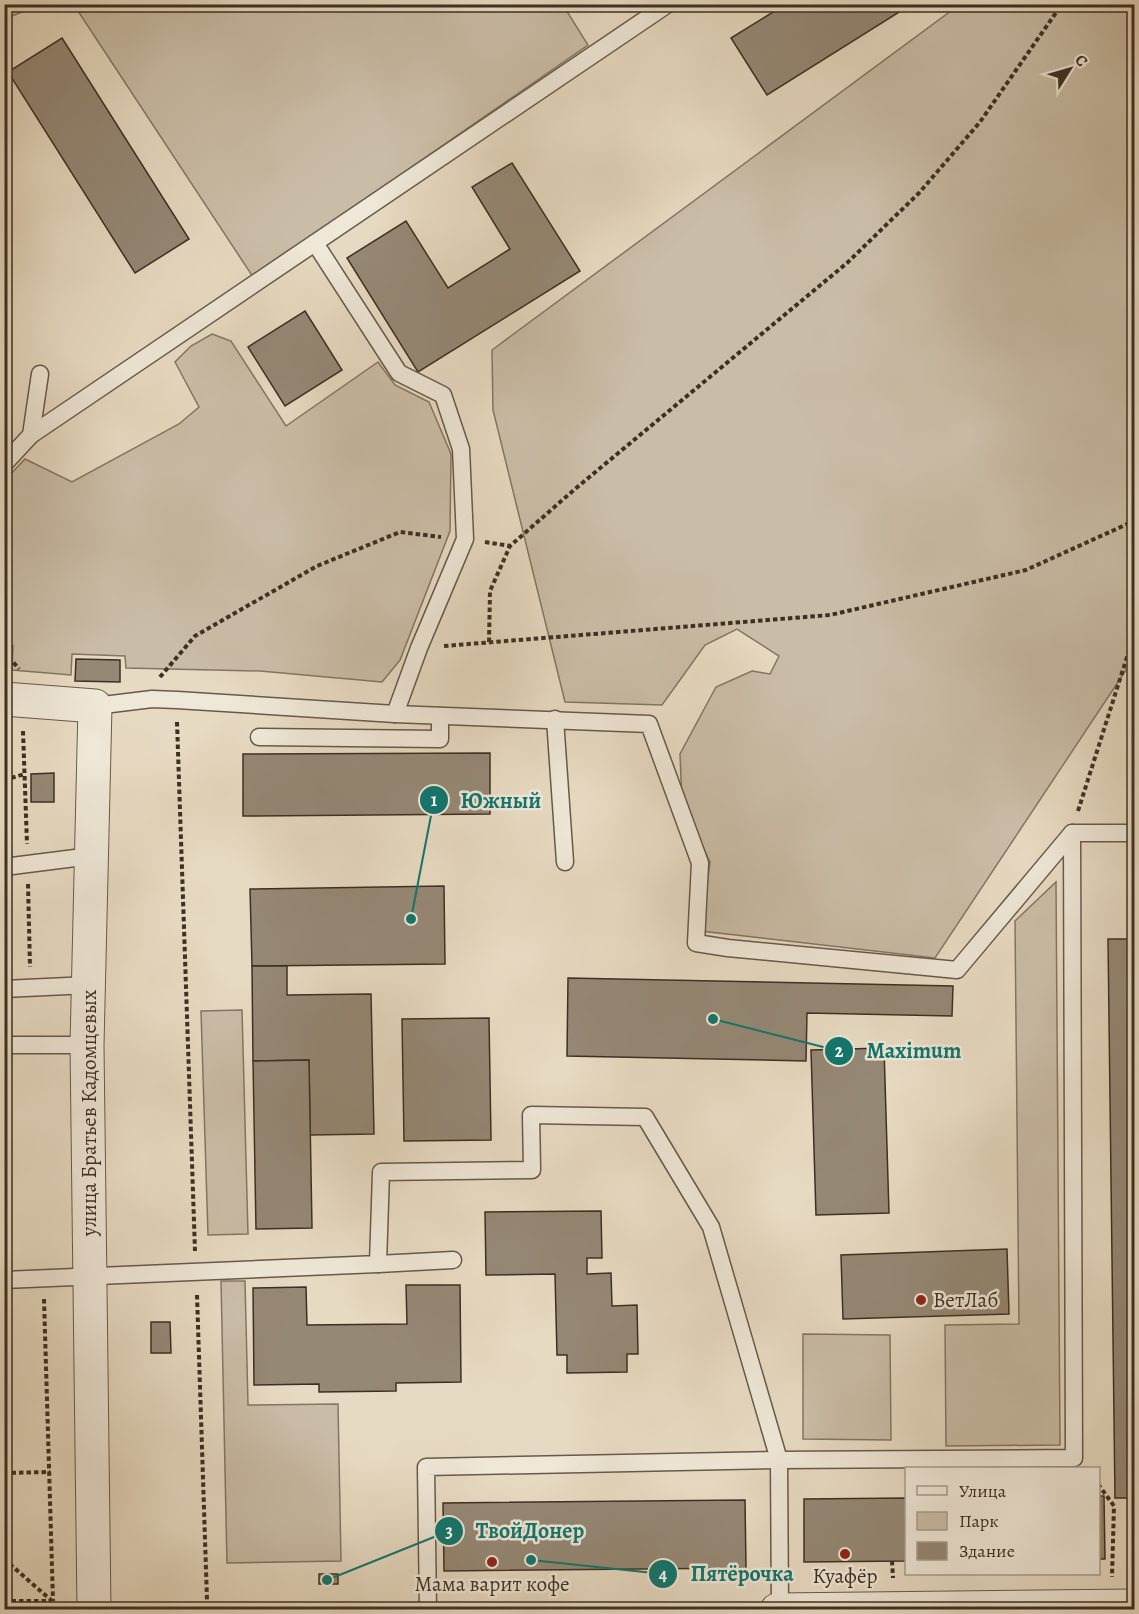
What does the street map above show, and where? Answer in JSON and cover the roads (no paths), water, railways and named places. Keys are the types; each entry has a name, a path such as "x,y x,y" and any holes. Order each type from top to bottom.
{"street":[{"path":"4,699 94,706"},
{"name":"улица Братьев Кадомцевых","path":"94,706 87,1045 94,1610"},
{"path":"778,1610 1134,1606"}],"lane":[{"path":"4,464 31,435 668,4"},
{"path":"315,243 399,373 443,395 461,449 465,539 419,648 395,714"},
{"path":"31,435 40,374"},
{"path":"94,706 152,699 395,714 649,724 700,863 696,943 728,948 957,970 1071,833"},
{"path":"259,737 441,739 440,716"},
{"path":"555,719 565,862"},
{"path":"1071,833 1134,833"},
{"path":"428,1610 426,1467 778,1460 1074,1458 1071,833"},
{"path":"4,867 91,856"},
{"path":"4,988 88,984"},
{"path":"4,1045 87,1045"},
{"path":"378,1264 381,1172 532,1170 531,1115 645,1117 711,1227 778,1460 778,1610"},
{"path":"4,1280 453,1260"}],"place":[{"name":"Южный","path":"411,919"},
{"name":"Maximum","path":"713,1019"},
{"name":"ВетЛаб","path":"921,1300"},
{"name":"Куафёр","path":"845,1554"},
{"name":"Пятёрочка","path":"531,1560"},
{"name":"Мама варит кофе","path":"492,1562"},
{"name":"ТвойДонер","path":"327,1580"}]}
